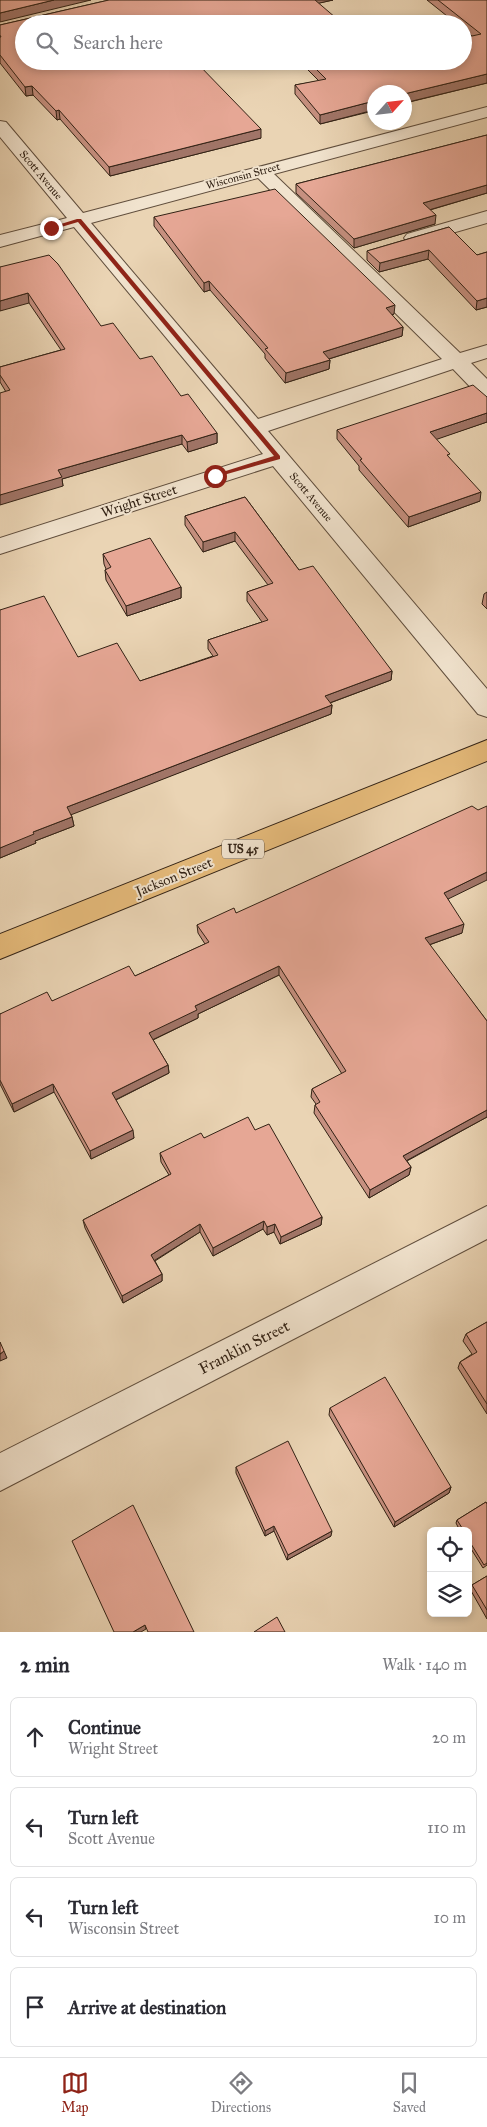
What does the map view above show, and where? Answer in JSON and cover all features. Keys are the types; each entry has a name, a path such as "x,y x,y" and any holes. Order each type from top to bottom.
{"main road":[{"name":"Jackson Street","path":"0,947 487,750"}],"street":[{"name":"Wisconsin Street","path":"0,241 487,112"},
{"name":"Scott Avenue","path":"0,126 487,707"},
{"path":"261,171 358,254 456,361 487,391"},
{"path":"395,244 487,217"},
{"path":"253,428 487,351"},
{"name":"Wright Street","path":"0,546 278,457"},
{"name":"Franklin Street","path":"0,1473 487,1222"}],"building":[{"path":"0,0 54,0 0,13"},
{"path":"109,0 315,0 332,15 44,15"},
{"path":"438,0 487,0 487,74 412,92 412,85 367,85 367,103 320,115 295,85 326,79 317,70 472,70 472,36 481,34 472,27 472,15 457,15"},
{"path":"15,22 15,70 204,70 261,129 109,167 59,110 56,111 32,86 25,87 0,55 0,25"},
{"path":"487,135 487,185 423,203 436,215 354,239 296,184"},
{"path":"275,189 395,305 386,308 403,327 323,352 330,360 286,373 265,349 268,348 209,281 204,283 154,217"},
{"path":"449,227 477,255 487,252 487,298 477,301 429,250 380,263 367,251"},
{"path":"49,255 58,264 101,326 113,323 140,359 152,356 181,396 188,394 217,433 187,442 182,435 58,470 62,477 0,495 0,393 10,390 0,375 0,367 65,349 28,293 0,301 0,267"},
{"path":"473,385 487,397 487,413 430,432 450,454 447,455 481,492 409,517 337,430"},
{"path":"245,497 299,570 313,566 392,671 325,696 332,705 67,807 72,817 33,832 34,834 0,848 0,610 44,596 78,657 117,643 140,681 218,655 208,640 268,620 247,592 273,583 235,532 203,542 185,516"},
{"path":"150,538 181,587 126,606 105,570 111,567 103,554"},
{"path":"472,806 478,810 487,806 487,872 444,893 464,924 425,938 487,1021 487,1110 403,1156 411,1167 370,1190 315,1105 320,1102 312,1089 346,1071 279,966 195,1006 197,1010 149,1033 168,1065 112,1093 133,1130 90,1151 53,1084 12,1104 0,1080 0,1014 47,992 52,1001 129,966 135,976 209,942 197,925 234,908 236,913"},
{"path":"248,1117 255,1130 269,1124 322,1217 281,1237 275,1224 267,1227 264,1221 213,1248 200,1224 151,1255 162,1274 122,1296 83,1220 171,1174 160,1153 201,1133 204,1138"},
{"path":"487,1322 487,1404 460,1362 477,1352 466,1334"},
{"path":"0,1342 4,1351 0,1354"},
{"path":"385,1377 451,1487 395,1522 330,1408"},
{"path":"288,1441 332,1531 288,1555 274,1526 265,1531 236,1467"},
{"path":"486,1502 487,1563 484,1565 472,1546 472,1527 461,1527 457,1520"},
{"path":"133,1505 194,1632 148,1632 145,1625 133,1632 114,1632 72,1541"},
{"path":"487,1576 487,1610 472,1585"},
{"path":"277,1617 285,1632 254,1632"}],"route":[{"path":"51,228 79,220 278,457 215,476"}]}
